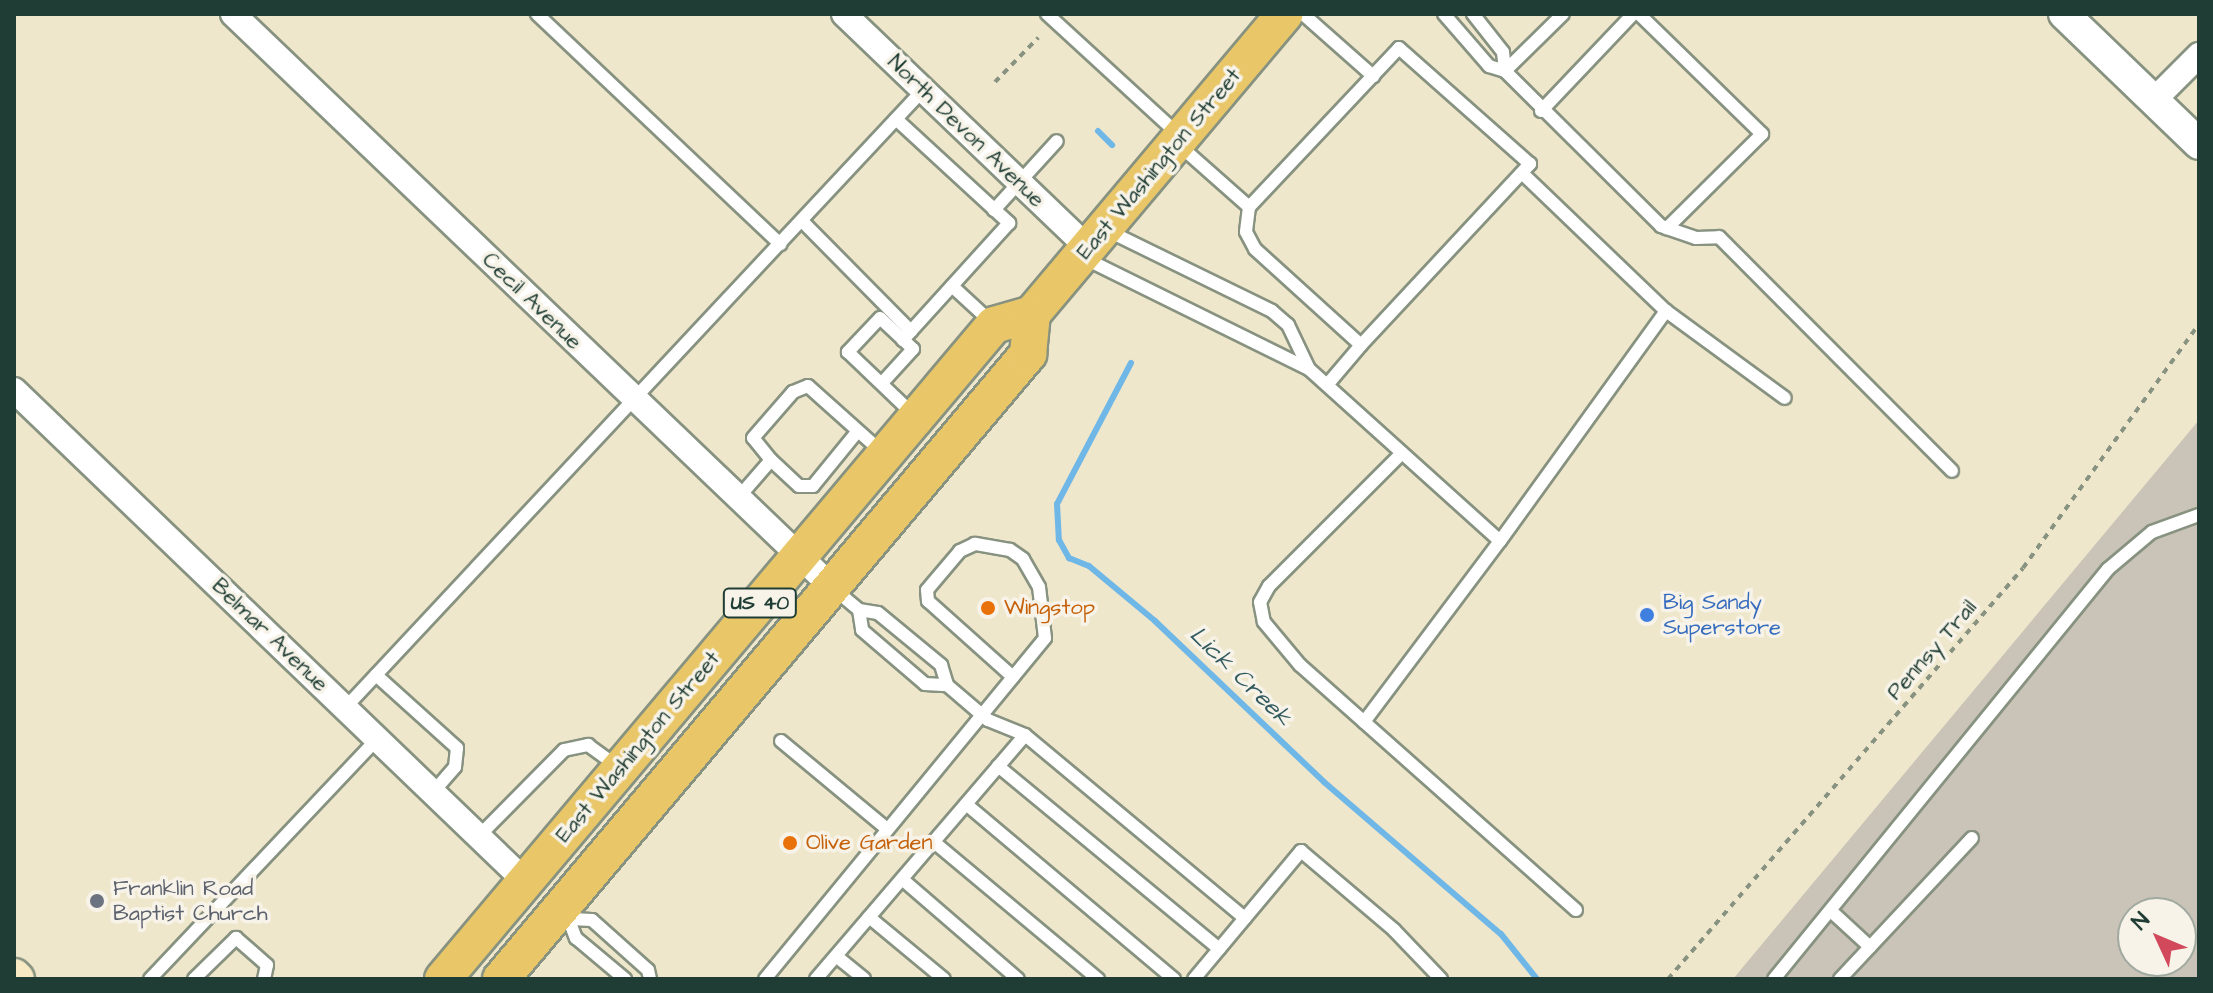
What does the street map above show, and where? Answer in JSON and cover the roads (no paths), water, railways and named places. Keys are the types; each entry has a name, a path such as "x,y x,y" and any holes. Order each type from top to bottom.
{"main road":[{"name":"East Washington Street","path":"501,979 566,914 845,598 1028,354 1032,314 1285,14"},
{"path":"994,325 1032,314"},
{"name":"East Washington Street","path":"443,979 994,325"}],"street":[{"name":"Cecil Avenue","path":"233,14 845,598"},
{"name":"North Devon Avenue","path":"844,14 1019,181 1091,244"},
{"path":"2064,14 2199,144"},
{"path":"2154,100 2199,55"},
{"name":"Belmar Avenue","path":"14,390 525,881"}],"lane":[{"path":"537,14 780,244"},
{"path":"1047,14 1249,207"},
{"path":"1303,14 1373,76"},
{"path":"1444,14 1489,66 1505,71 1541,111 1667,228 1696,238 1719,237 1952,471"},
{"path":"1473,14 1503,52 1505,71"},
{"path":"1505,71 1563,14"},
{"path":"1541,111 1633,14"},
{"path":"1639,14 1762,134 1667,228"},
{"path":"1327,385 1530,164 1399,48 1249,207 1246,232 1255,249 1361,345"},
{"path":"346,707 923,90"},
{"path":"896,119 1009,223 907,336"},
{"path":"994,210 1057,141"},
{"path":"1522,173 1666,311 1785,398"},
{"path":"802,221 907,336 913,349 882,383"},
{"path":"1091,244 1309,369 1500,541"},
{"path":"1091,244 1272,311 1288,325 1309,369"},
{"path":"952,286 994,325"},
{"path":"1364,722 1500,541 1666,311"},
{"path":"907,336 880,318 848,352 917,417"},
{"path":"857,432 806,489 771,460 753,438 801,387 808,386 885,455"},
{"path":"1402,453 1269,586 1260,602 1264,622 1300,665 1576,910"},
{"path":"738,498 771,460"},
{"path":"1774,979 2108,569 2152,532 2199,515"},
{"path":"765,979 981,714 1013,677 1045,638 1039,587 1023,559 1010,550 975,544 960,551 927,590 928,601 1013,677"},
{"path":"845,598 862,630 914,675 925,684 947,685"},
{"path":"845,598 878,613 941,665 947,685 981,714 1025,735 1245,918"},
{"path":"376,675 457,748 455,767 433,792"},
{"path":"816,979 1025,735"},
{"path":"150,979 378,738"},
{"path":"781,741 887,829"},
{"path":"479,836 564,750 588,745 620,768"},
{"path":"998,766 1219,949"},
{"path":"966,804 1174,979"},
{"path":"1840,979 1972,838"},
{"path":"934,842 1098,979"},
{"path":"1194,979 1301,851 1394,930 1441,979"},
{"path":"902,879 1018,979"},
{"path":"1831,911 1870,947"},
{"path":"566,914 576,938 625,979"},
{"path":"566,914 592,920 648,970 650,979"},
{"path":"869,917 944,979"},
{"path":"194,979 236,938 267,965 264,979"},
{"path":"836,956 864,979"}],"waterway":[{"name":"Lick Creek","path":"1098,131 1112,145"},
{"name":"Lick Creek","path":"1131,363 1057,504 1059,540 1069,558 1089,566 1155,621 1324,782 1501,934 1537,979"}],"place":[{"name":"Wingstop","path":"988,608"},
{"name":"Big Sandy Superstore","path":"1647,615"},
{"name":"Olive Garden","path":"790,843"},
{"name":"Franklin Road Baptist Church","path":"97,901"}]}
